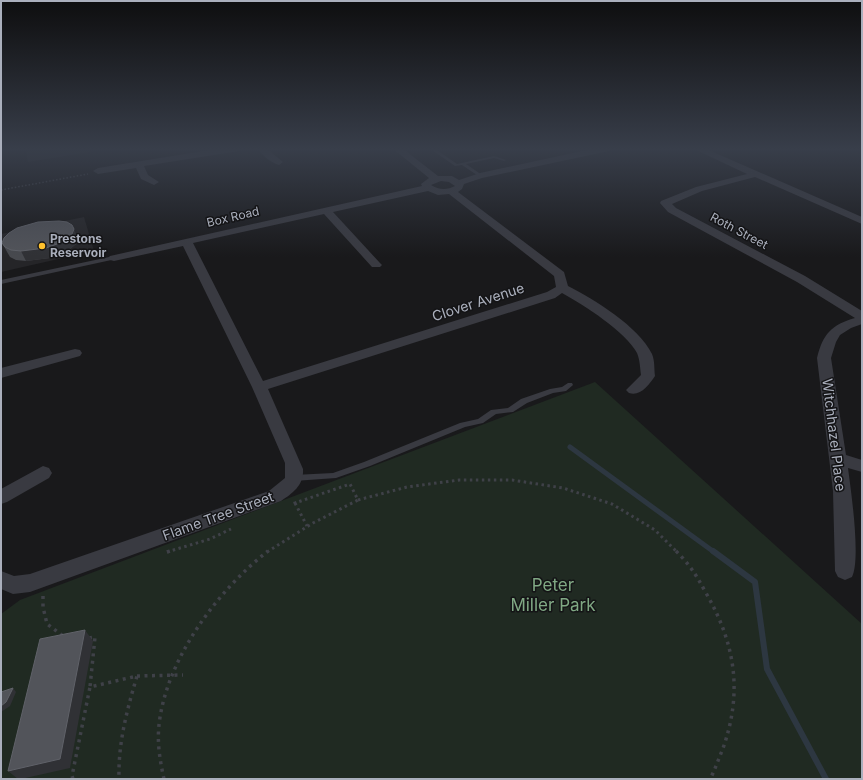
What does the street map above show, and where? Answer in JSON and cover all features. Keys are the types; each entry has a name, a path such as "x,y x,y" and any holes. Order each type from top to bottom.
{"street":[{"path":"426,184 428,188 437,191 461,184"},
{"path":"453,184 560,275 562,288 577,295 630,334 645,354 648,376 634,390"},
{"name":"Roth Street","path":"716,184 699,189 665,203 672,210 801,279 862,317"},
{"path":"779,184 862,221"},
{"name":"Box Road","path":"114,258 428,188"},
{"path":"326,210 376,265"},
{"path":"186,241 259,387 294,463 296,473 291,482"},
{"name":"Clover Avenue","path":"259,387 551,295 562,288"},
{"name":"Witchhazel Place","path":"845,571 846,542 838,459 824,358 827,344 832,334 846,325 862,320"},
{"path":"1,373 75,353"},
{"path":"838,459 862,466"},
{"path":"1,497 43,473"},
{"name":"Flame Tree Street","path":"1,580 13,585 30,583 275,496 291,482"}],"lane":[{"path":"1,282 114,258"},
{"path":"291,482 333,476 367,464 463,425 480,421 494,412 510,410 524,401 552,391 564,389 570,385"}],"path":[{"path":"1,190 30,184"},
{"path":"164,779 160,760 160,719 173,674 189,642 214,604 239,576 285,538 322,517 358,500 383,492 436,482 513,479 551,485 589,496 619,508 648,524 664,537 692,567 711,596 722,625 730,654 735,683 731,722 714,772 710,779"},
{"path":"291,482 295,503 307,526"},
{"path":"295,503 350,484 358,500"},
{"path":"42,595 47,624 69,640"},
{"path":"57,640 62,635"},
{"path":"73,779 72,776 90,687 96,637 82,640"},
{"path":"90,687 137,676 173,674 183,675"},
{"path":"119,779 119,757 128,705 137,676"}],"shaded area":[{"path":"84,217 94,251 1,272 1,234"}],"green space":[{"name":"Peter Miller Park","path":"595,382 862,624 862,779 1,779 1,614 20,600"}],"building":[{"path":"38,222 67,222 72,225 74,229 72,234 57,244 46,248 21,251 11,250 5,247 2,243 4,238 9,233 17,228"},
{"path":"85,630 60,759 8,771 40,639"},
{"path":"13,688 6,702 1,706 1,692"}],"waterway":[{"path":"570,447 714,552"},
{"path":"713,551 755,582 767,669 826,779"}],"place":[{"name":"Prestons Reservoir","path":"42,246"}]}
